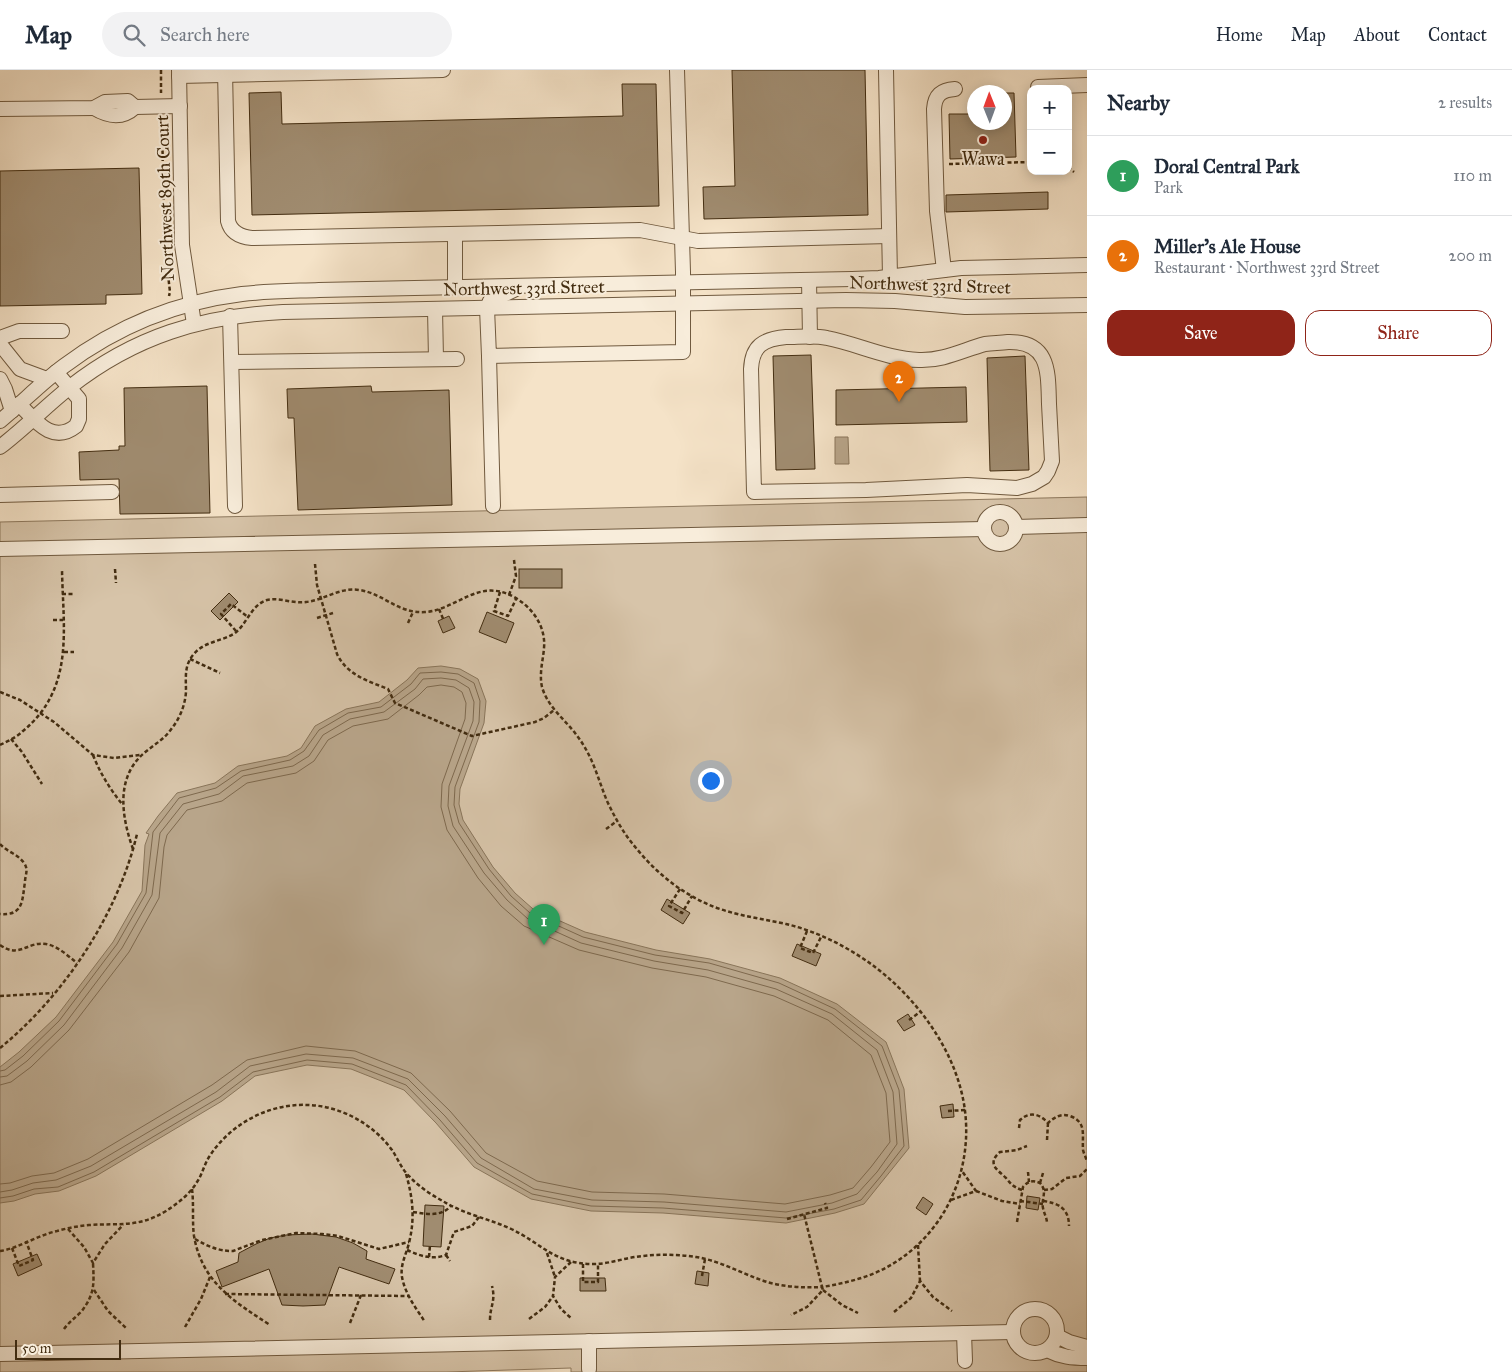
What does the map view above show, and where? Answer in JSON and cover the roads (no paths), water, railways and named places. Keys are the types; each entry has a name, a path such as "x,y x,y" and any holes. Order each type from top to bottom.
{"street":[{"path":"179,73 443,70"},
{"path":"489,356 683,352 677,70"},
{"path":"886,70 890,276"},
{"path":"225,72 228,221 230,228 242,236 252,238 640,230 698,241 889,236"},
{"name":"Northwest 89th Court","path":"179,73 182,240 194,324"},
{"path":"1072,86 1087,85"},
{"path":"944,270 935,164 934,103 939,93 956,89"},
{"path":"0,109 94,108 105,102 128,101 135,107 180,106"},
{"path":"455,234 462,287 479,296 487,308"},
{"name":"Northwest 33rd Street","path":"0,421 51,376 84,351 121,330 154,315 190,304 255,292 809,280 890,276 985,267 1087,265"},
{"path":"809,280 810,337"},
{"path":"493,506 487,308 493,298 521,286"},
{"name":"Northwest 33rd Street","path":"0,446 70,387 98,367 126,351 156,337 194,324 230,316 283,312 881,300 944,306 983,307 1087,305"},
{"path":"435,309 436,359"},
{"path":"230,316 235,506"},
{"path":"0,338 19,332 62,331"},
{"path":"810,337 826,337 900,358 923,361 949,357 992,343 1017,342 1031,346 1040,353 1048,375 1052,461 1048,471 1038,481 1017,488 967,485 866,490 754,492 751,369 754,352 759,346 778,338 810,337"},
{"path":"0,344 20,369 51,376 70,387 79,399 79,419 76,426 71,431 49,432 34,419 15,408 0,379"},
{"path":"232,362 456,359"},
{"path":"0,495 112,492"},
{"path":"1001,512 1011,516 1016,527 1012,540 1003,544 992,542 984,529 987,519 995,513 1001,512"},
{"path":"1016,527 1087,525"},
{"path":"0,549 984,529"},
{"path":"1032,1309 1040,1309 1052,1317 1056,1324 1057,1336 1053,1345 1048,1350 1033,1354 1026,1352 1015,1342 1012,1332 1019,1315 1032,1309"},
{"path":"0,1354 1012,1332"},
{"path":"964,1333 965,1361"},
{"path":"1057,1336 1069,1342 1087,1347"},
{"path":"589,1341 589,1369"},
{"path":"1048,1350 1058,1356 1087,1358"}],"water":[{"path":"835,437 848,437 849,464 835,464"},
{"path":"441,666 460,669 478,679 486,701 484,723 460,789 459,804 463,820 493,867 515,893 533,909 585,932 656,950 710,959 780,978 837,1004 886,1042 904,1089 909,1148 864,1204 835,1213 786,1223 663,1213 591,1211 531,1199 474,1167 404,1090 351,1069 307,1065 255,1076 222,1101 96,1176 59,1191 35,1194 14,1201 0,1203 0,1067 56,1017 113,942 142,891 145,845 149,834 146,833 158,816 177,793 215,783 238,766 287,756 301,748 315,726 346,709 379,702 407,680 418,668"}],"place":[{"name":"Wawa","path":"983,140"},
{"name":"Miller's Ale House","path":"899,402"},
{"name":"Doral Central Park","path":"544,945"}]}
